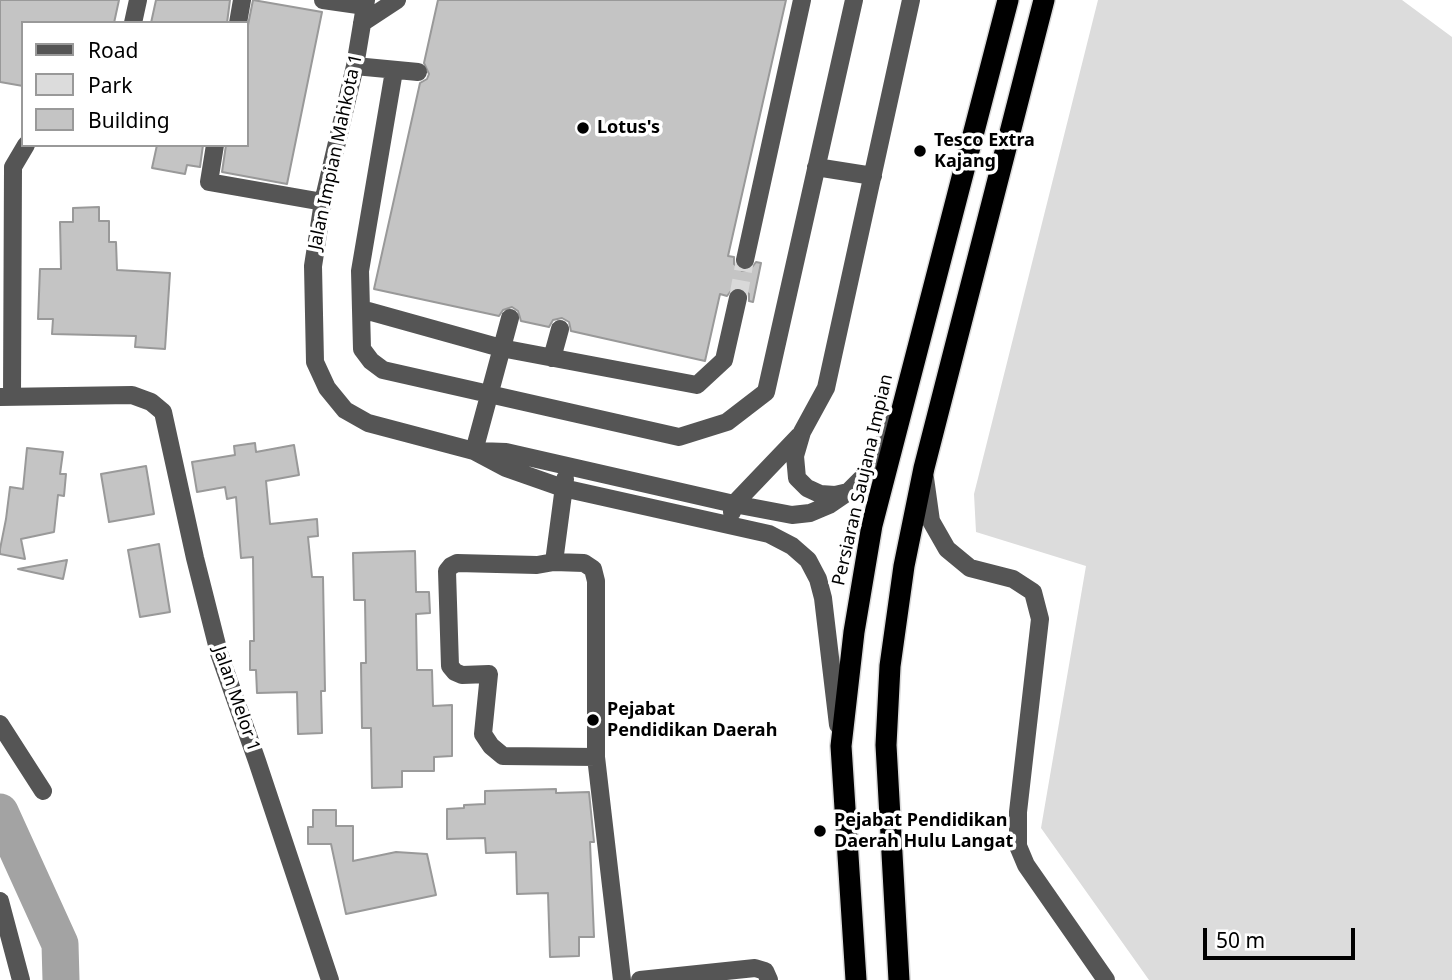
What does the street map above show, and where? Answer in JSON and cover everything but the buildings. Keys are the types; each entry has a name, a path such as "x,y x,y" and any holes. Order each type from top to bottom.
{"highway":[{"name":"Persiaran Saujana Impian","path":"856,980 841,746 854,632 872,525 1008,0"},
{"path":"899,980 886,745 890,667 904,566 923,468 1043,0"}],"street":[{"path":"133,21 138,0"},
{"path":"238,21 242,0"},
{"path":"323,0 365,10 397,0"},
{"path":"746,260 803,0"},
{"path":"394,71 360,271 362,349 371,361 383,370 678,436 727,422 766,392 854,0"},
{"path":"848,492 820,494 807,488 797,478 795,456 802,432 826,388 911,0"},
{"name":"Jalan Impian Mahkota 1","path":"365,10 355,66 323,202 313,267 315,362 327,388 345,410 368,423 474,451"},
{"path":"355,66 418,72"},
{"path":"6,397 13,167 25,147"},
{"path":"215,147 209,181 323,202"},
{"path":"816,167 873,176"},
{"path":"361,309 501,348 697,385 724,359 737,298"},
{"path":"474,451 510,318"},
{"path":"552,358 560,329"},
{"name":"Jalan Melor 1","path":"6,397 132,395 151,402 163,412 219,653 330,980"},
{"path":"474,451 506,452 774,513 810,513 829,505 863,477 875,460 904,396"},
{"path":"728,525 734,504 802,432"},
{"path":"474,451 506,468 563,488 769,534 792,546 808,560 818,579 823,598 841,746"},
{"path":"554,562 568,466"},
{"path":"923,468 931,521 947,549 970,568 1013,579 1033,592 1040,619 1018,812 1018,846 1026,865 1106,980"},
{"path":"596,757 503,756 491,746 483,734 489,674 462,675 450,666 447,571 451,566 457,563 537,565 554,562 584,563 593,569 596,581 596,757 622,980"},
{"path":"0,724 43,790"},
{"path":"0,901 21,980"},
{"path":"640,980 755,968 765,971 769,980"}],"green space":[{"path":"1098,0 1402,0 1452,37 1452,980 1149,980 1041,828 1086,566 976,532 974,494"}],"waterway":[{"path":"0,812 60,944 61,980"}],"tunnel":[{"path":"738,298 745,260"}],"place":[{"name":"Lotus's","path":"583,128"},
{"name":"Tesco Extra Kajang","path":"920,151"},
{"name":"Pejabat Pendidikan Daerah","path":"593,720"},
{"name":"Pejabat Pendidikan Daerah Hulu Langat","path":"820,831"}]}
